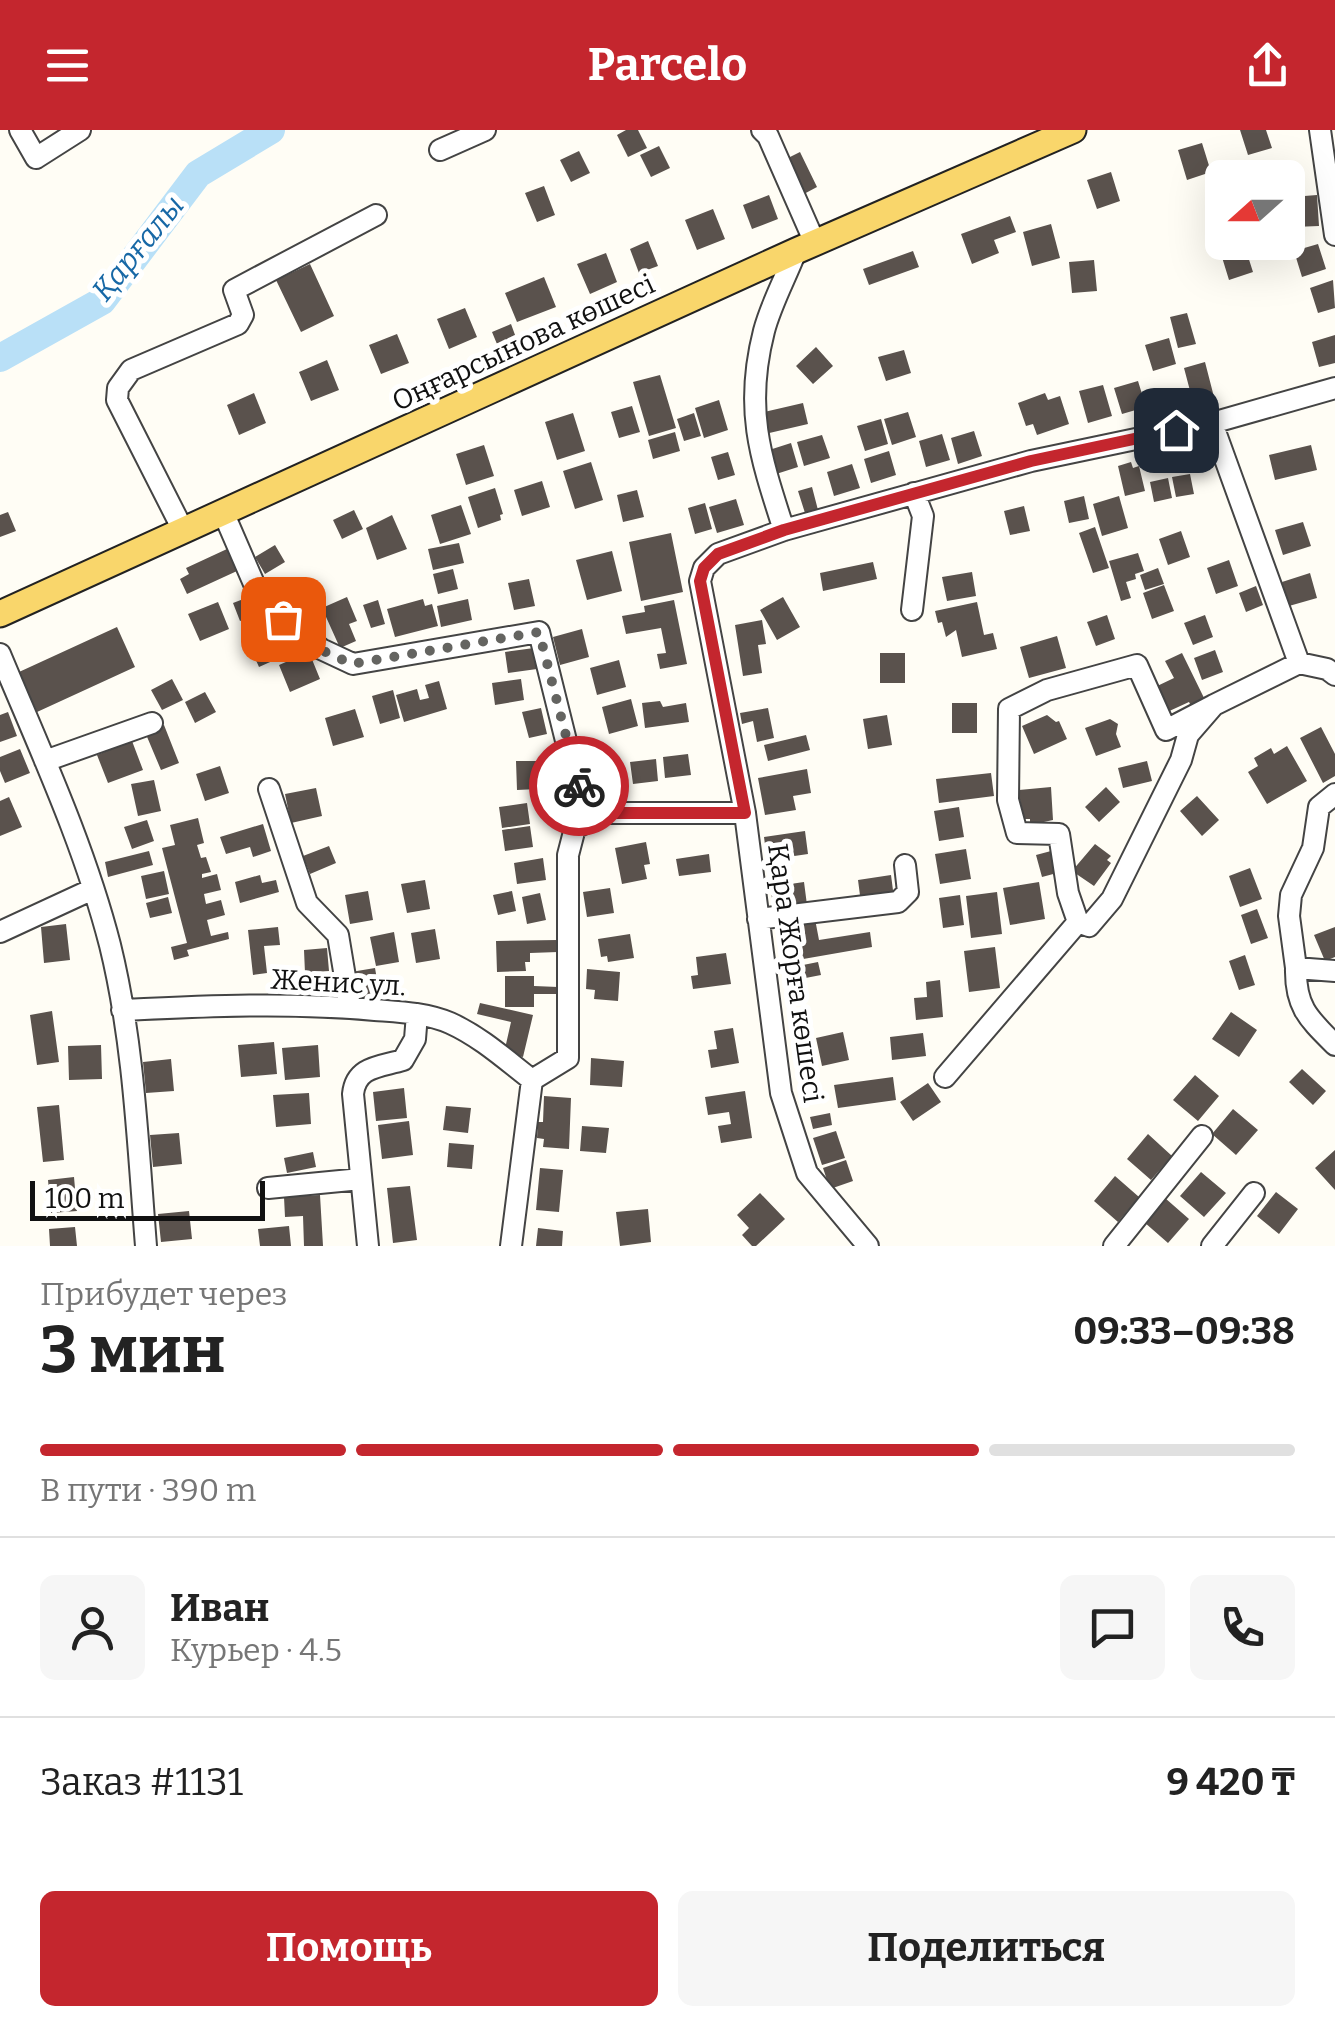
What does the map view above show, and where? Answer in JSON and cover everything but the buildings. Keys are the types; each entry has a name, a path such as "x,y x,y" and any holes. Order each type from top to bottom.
{"main road":[{"name":"Оңғарсынова көшесі","path":"0,614 805,247 1074,130"}],"street":[{"path":"20,130 36,158 80,130"},
{"path":"440,150 485,130"},
{"path":"762,130 768,136 805,247 765,329 754,389 759,454 784,530 1031,461 1212,423 1335,388"},
{"path":"1320,130 1335,235"},
{"path":"183,530 117,400 118,388 131,370 238,324 244,315 234,290 376,216"},
{"path":"1212,423 1300,663"},
{"path":"912,610 923,516 914,494"},
{"path":"223,512 256,586 283,619 321,650 352,664 539,632 576,782 588,800 606,813"},
{"name":"Қара Жорға көшесі","path":"784,530 718,554 704,568 700,581 745,813 781,1094 806,1174 868,1246"},
{"path":"0,654 78,840 110,946 122,1010 146,1246"},
{"path":"1078,922 1068,892 1059,834 1017,832 1008,800 1009,709 1047,690 1137,665 1166,730 1300,663 1327,668 1335,675"},
{"path":"1078,922 1089,926 1112,899 1182,760 1188,735 1214,705"},
{"path":"45,762 152,723"},
{"path":"269,789 307,903 338,935 350,1008"},
{"path":"1335,794 1319,807 1313,848 1291,895 1289,916 1296,995 1308,1018 1335,1044"},
{"path":"511,1246 532,1080 568,1058 568,856 575,828 606,813 745,813"},
{"path":"758,919 898,902 908,892 905,864"},
{"path":"0,932 93,889"},
{"path":"945,1077 1078,922"},
{"path":"1296,968 1335,971"},
{"name":"Женис ул.","path":"122,1010 221,1005 416,1014 449,1022 532,1080"},
{"path":"368,1246 352,1094 354,1082 364,1070 403,1060 415,1040 416,1014"},
{"path":"1114,1246 1202,1136"},
{"path":"268,1188 361,1179"},
{"path":"1212,1246 1254,1194"}],"waterway":[{"name":"Қарғалы","path":"0,358 102,301 198,174 271,130"}],"way so far":[{"path":"283,619 321,650 352,664 539,632 579,786"}],"route":[{"path":"579,786 588,800 606,813 745,813 700,581 704,568 718,554 784,530 1031,461 1176,430"}]}
